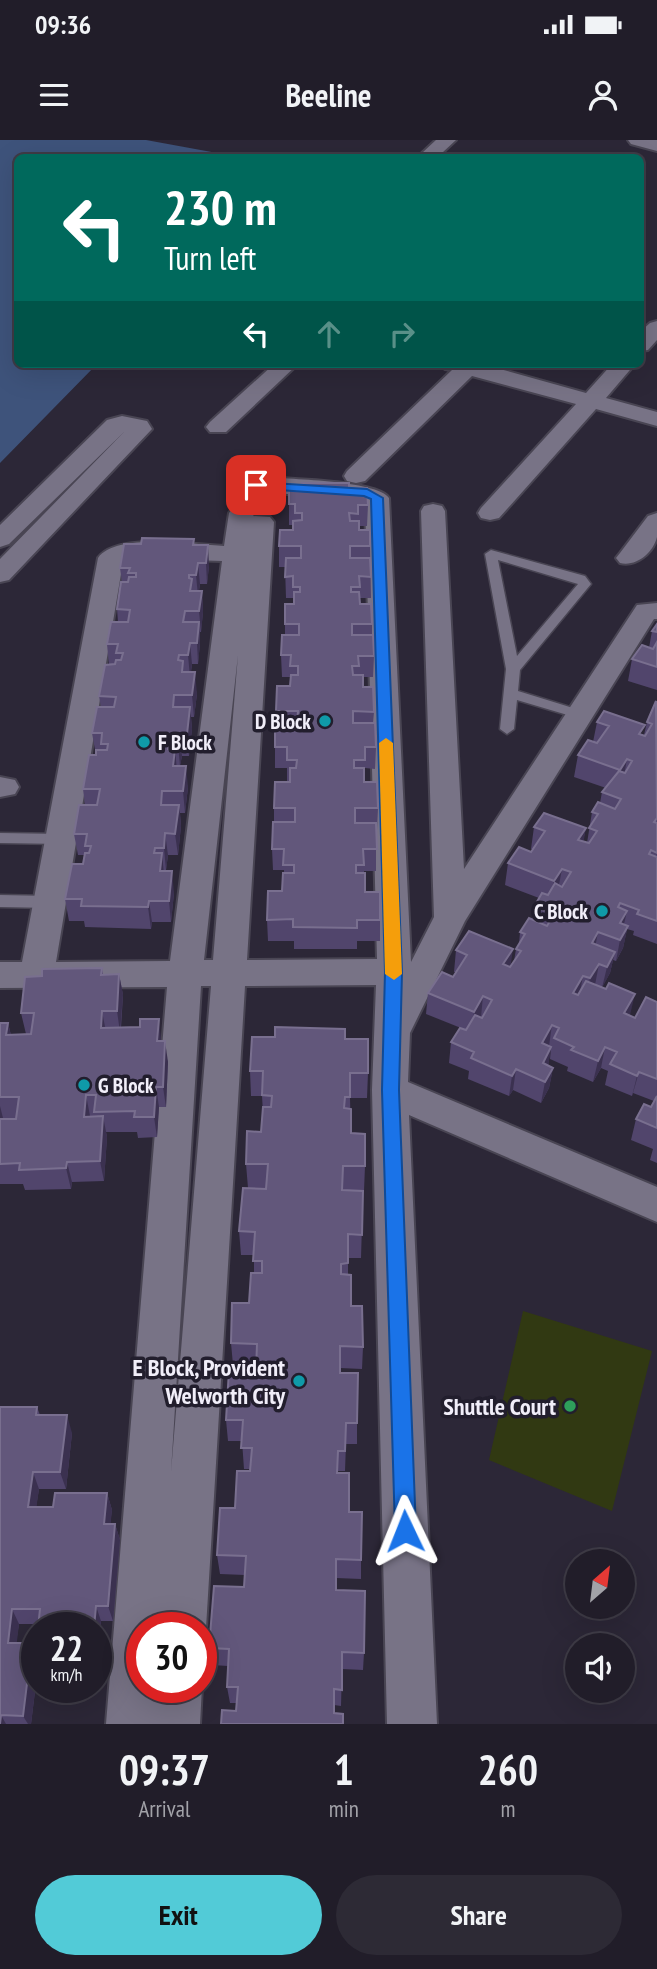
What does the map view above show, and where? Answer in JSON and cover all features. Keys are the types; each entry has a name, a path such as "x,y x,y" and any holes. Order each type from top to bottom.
{"street":[{"path":"433,154 431,153 446,140"},
{"path":"637,140 657,146"},
{"path":"644,341 657,327"},
{"path":"218,428 283,368"},
{"path":"356,476 461,368"},
{"path":"475,368 657,419"},
{"path":"490,513 620,368"},
{"path":"0,539 115,425 122,422 139,426 140,429 0,574"},
{"path":"131,1724 185,974 241,513 250,504 253,488 260,484 367,492 377,498 394,972 390,1090 412,1724"},
{"path":"183,1612 231,973 261,513 250,504"},
{"path":"433,511 450,917"},
{"path":"629,558 657,521"},
{"path":"37,975 111,558 127,550 236,554"},
{"path":"391,1036 450,917 646,611 657,611"},
{"path":"0,975 394,972"},
{"path":"390,1090 657,1205"},
{"path":"175,1724 177,1703"}],"lane":[{"path":"507,729 513,669 491,554 581,579 585,584 513,669"},
{"path":"510,692 581,715"},
{"path":"0,838 62,839"},
{"path":"0,901 51,902"}],"green space":[{"name":"Shuttle Court","path":"523,1311 652,1351 612,1511 489,1460"}],"water":[{"path":"0,140 146,140 223,154 14,154 14,368 93,368 0,463"}],"building":[{"name":"D Block","path":"302,483 349,483 349,488 367,488 368,505 358,505 358,514 349,513 350,521 359,521 359,530 370,530 370,546 350,546 350,558 370,558 371,577 359,576 360,587 351,587 351,592 359,592 360,604 371,604 372,624 352,624 352,635 373,635 374,656 358,656 359,666 352,666 353,675 363,675 363,687 373,687 374,712 353,711 353,723 375,723 376,747 365,747 365,760 354,760 354,768 364,768 364,782 377,782 378,808 355,808 355,823 376,823 377,849 363,849 364,865 356,865 356,873 365,873 365,892 380,892 380,920 357,920 357,928 293,927 293,919 267,920 268,891 282,891 283,873 294,873 294,865 283,865 284,849 272,849 273,822 295,822 295,808 274,808 275,782 290,782 290,768 296,768 297,760 287,760 287,747 275,747 275,723 297,723 298,711 276,711 277,686 290,686 291,675 298,675 298,666 290,666 291,655 281,655 282,635 299,635 299,624 285,624 285,604 294,604 294,592 300,592 300,587 293,587 293,576 285,577 286,558 301,558 301,546 279,546 280,530 293,530 293,521 302,520 302,513 295,513 295,504 289,504 289,488 302,488"},
{"name":"F Block","path":"142,538 194,539 193,545 208,545 206,563 198,563 196,575 189,575 192,579 190,591 202,591 199,611 185,611 183,622 199,622 197,643 190,643 188,655 179,655 178,660 183,661 182,672 195,672 192,695 174,695 173,707 190,707 187,734 180,734 178,744 168,744 168,749 175,749 173,766 186,766 183,791 162,791 161,805 179,805 175,834 165,833 164,848 155,848 154,853 162,853 160,871 172,871 169,901 149,901 148,907 81,906 82,899 65,899 72,864 83,864 85,853 89,853 91,846 85,846 87,834 74,834 79,805 97,805 100,789 83,789 89,755 96,755 96,750 107,750 108,744 101,744 102,733 92,733 97,707 114,707 116,697 99,696 105,665 121,660 123,653 116,653 118,644 107,644 111,622 128,622 130,610 117,609 121,582 128,582 129,577 136,577 136,573 128,573 130,568 120,568 124,544 141,544"},
{"path":"657,642 657,667 632,659 642,645 653,649"},
{"name":"C Block","path":"656,701 657,818 654,822 657,823 657,853 651,850 649,854 657,857 657,921 637,914 639,910 620,903 618,907 627,911 620,923 628,926 620,940 598,932 592,943 615,952 607,967 599,964 590,978 583,976 573,993 578,995 586,981 606,989 609,983 635,994 624,1013 635,1018 646,997 657,1002 657,1079 639,1072 637,1076 610,1064 617,1052 605,1047 598,1061 571,1050 574,1047 554,1038 559,1028 552,1025 542,1043 551,1047 543,1063 553,1068 545,1082 516,1069 512,1076 471,1058 474,1052 451,1042 460,1028 466,1030 475,1015 482,1018 492,1000 483,996 474,1012 428,993 442,972 453,977 467,955 456,950 469,931 513,949 503,964 510,967 521,951 516,949 525,934 520,932 529,918 547,926 554,914 534,907 542,893 548,895 555,883 562,887 571,872 562,869 554,881 508,863 519,847 531,852 545,831 534,827 544,813 586,828 578,840 589,843 597,831 589,828 598,814 592,812 598,802 615,809 621,799 602,792 619,771 625,773 632,761 627,759 620,770 578,755 588,740 597,743 609,726 597,722 604,711 645,725 639,734 645,736 652,724 647,722"},
{"name":"G Block","path":"102,968 101,975 119,974 117,1011 102,1011 101,1028 140,1027 140,1019 159,1019 157,1041 165,1041 163,1087 156,1087 154,1117 134,1117 135,1111 94,1112 96,1095 86,1095 84,1117 103,1116 100,1161 67,1162 66,1168 19,1170 20,1163 0,1164 0,1119 16,1119 19,1097 0,1097 0,1023 8,1023 6,1035 31,1034 34,1013 21,1013 25,977 42,976 42,969"},
{"name":"E Block, Provident Welworth City","path":"275,1027 345,1029 345,1039 368,1039 368,1073 350,1073 350,1097 345,1097 344,1108 351,1109 351,1133 365,1134 365,1166 343,1166 342,1190 363,1191 362,1235 348,1234 348,1263 341,1264 341,1274 351,1275 351,1306 362,1306 363,1347 340,1346 340,1373 358,1373 357,1423 346,1423 345,1451 338,1451 337,1473 349,1473 349,1512 362,1512 361,1560 336,1559 336,1590 365,1591 364,1653 342,1652 342,1690 334,1689 334,1713 343,1714 343,1724 221,1724 222,1710 236,1711 238,1687 227,1687 229,1649 217,1648 217,1612 212,1612 214,1586 244,1587 246,1556 217,1555 220,1508 235,1508 237,1471 250,1471 252,1448 241,1448 243,1420 226,1420 229,1370 256,1371 257,1344 231,1343 232,1303 249,1303 251,1273 262,1273 262,1261 253,1261 255,1232 239,1231 243,1188 266,1189 268,1164 246,1164 247,1131 261,1132 263,1107 271,1107 272,1096 262,1095 263,1071 250,1071 252,1037 275,1037"},
{"path":"657,1096 657,1128 636,1119 644,1104 651,1107"},
{"path":"0,1407 37,1407 36,1415 67,1415 60,1472 33,1472 28,1507 53,1507 55,1493 107,1493 104,1524 115,1524 108,1606 96,1606 95,1612 12,1609 8,1643 21,1643 21,1703 25,1703 23,1716 1,1715 0,1724"}],"slow traffic":[{"path":"386,743 394,974"}],"place":[{"name":"D Block","path":"325,721"},
{"name":"F Block","path":"144,742"},
{"name":"C Block","path":"602,911"},
{"name":"G Block","path":"84,1085"},
{"name":"E Block, Provident Welworth City","path":"299,1381"},
{"name":"Shuttle Court","path":"570,1406"}],"route":[{"path":"256,485 367,492 377,498 394,972 390,1090 405,1531"}]}
